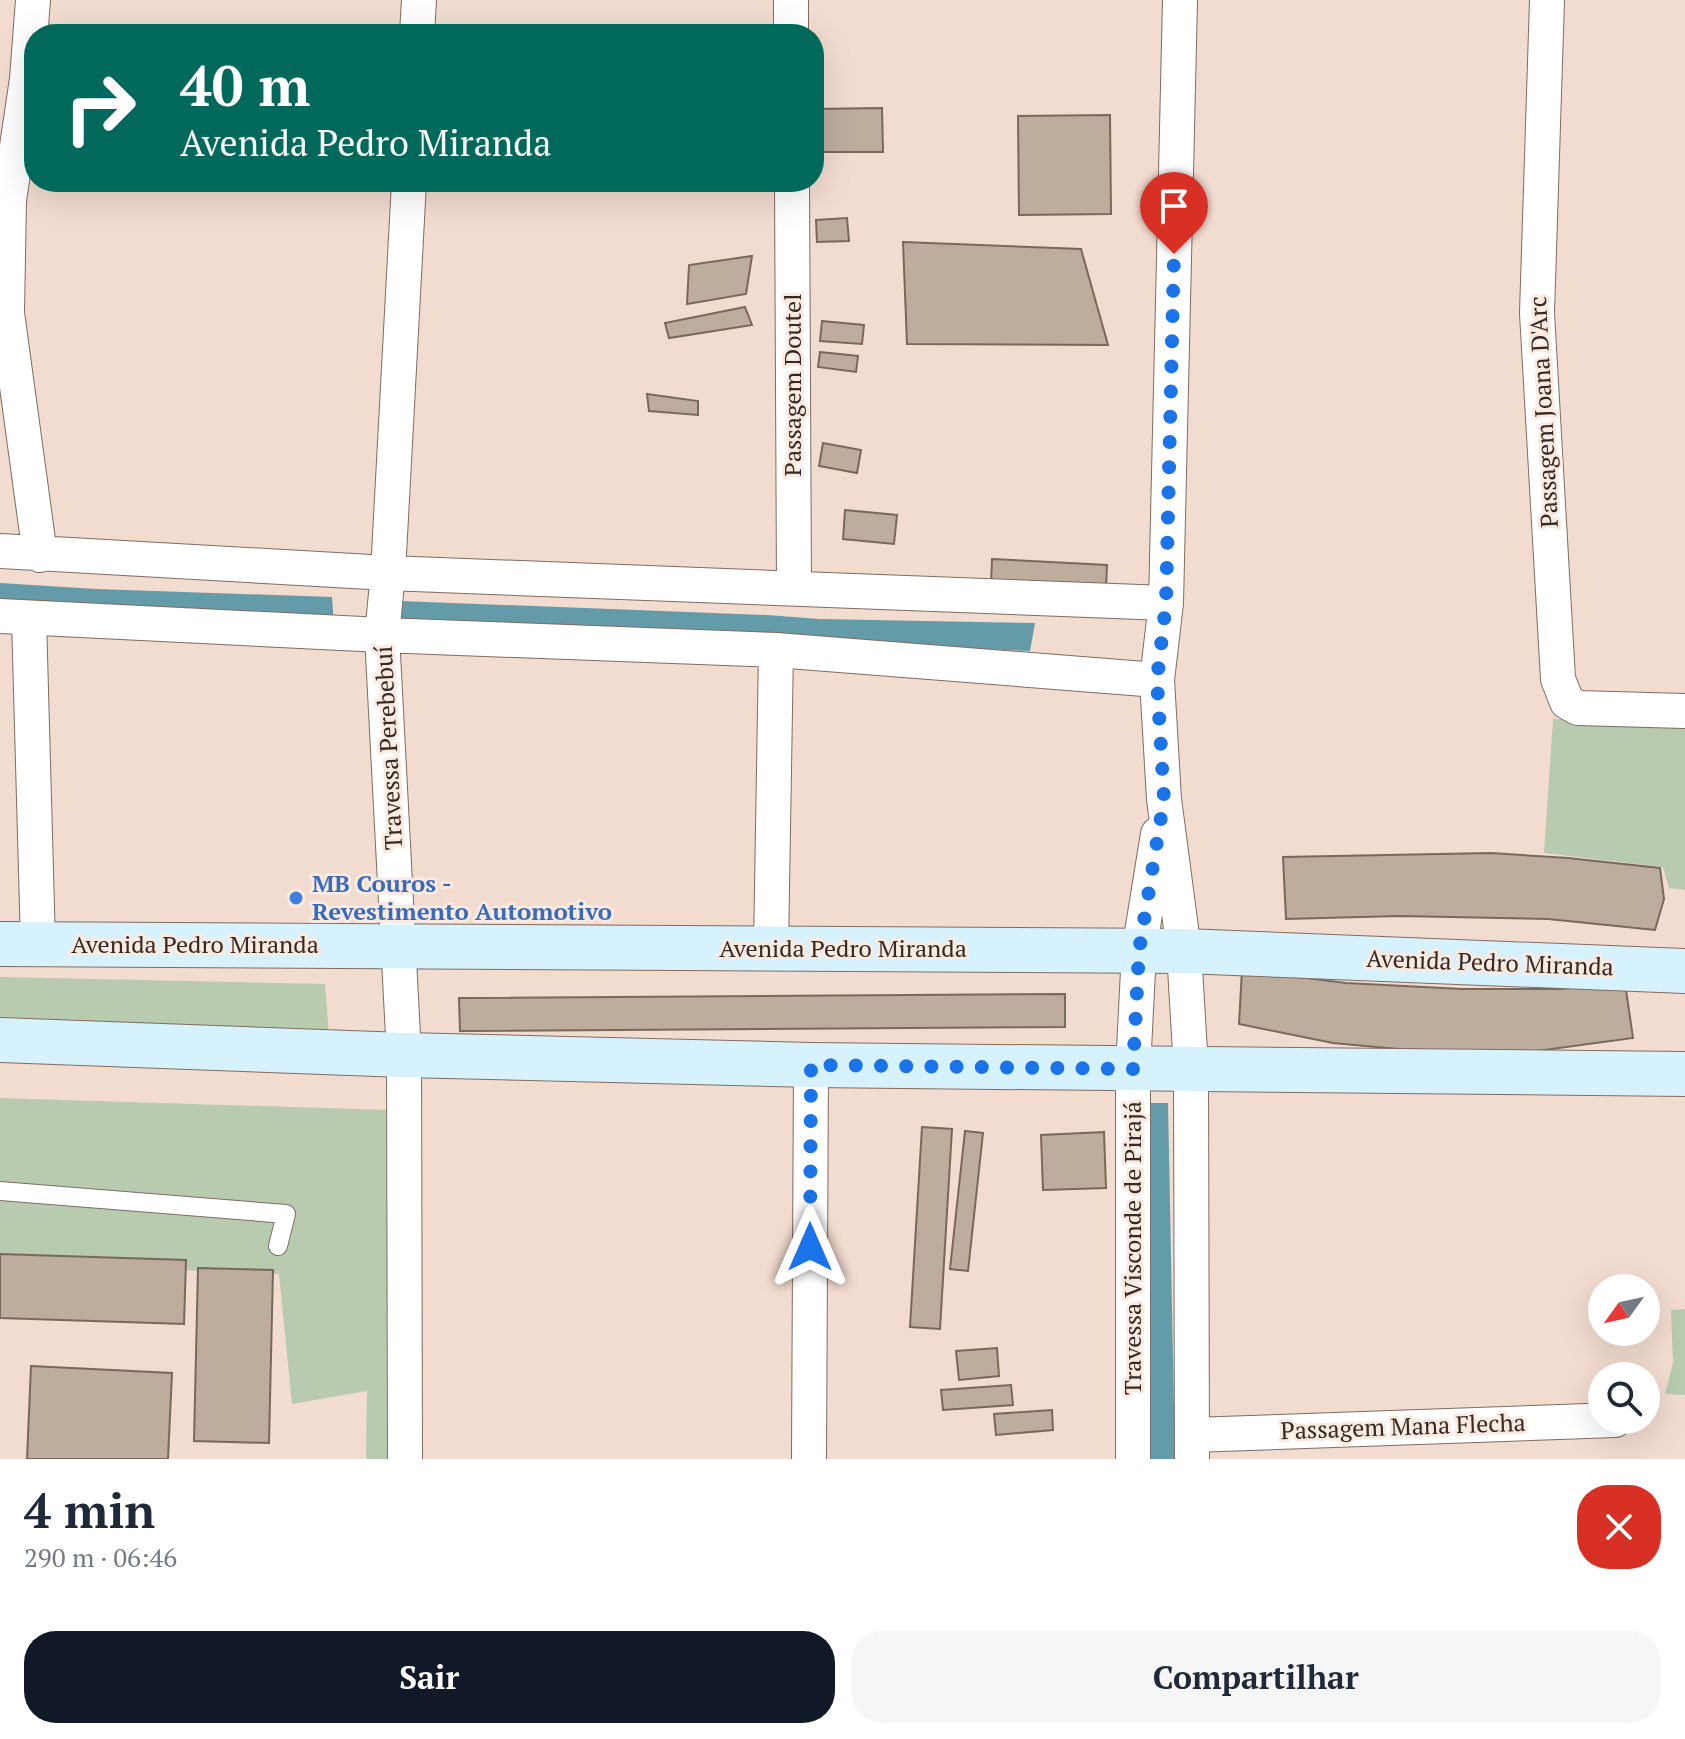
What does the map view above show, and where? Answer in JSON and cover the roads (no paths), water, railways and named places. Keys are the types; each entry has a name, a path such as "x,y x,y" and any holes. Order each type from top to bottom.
{"main road":[{"name":"Avenida Pedro Miranda","path":"19,944 1184,951 1685,971"},
{"path":"0,1040 404,1055 811,1065 1685,1074"}],"street":[{"path":"31,24 33,0"},
{"path":"418,24 419,0"},
{"path":"791,0 791,24"},
{"name":"Travessa Visconde de Pirajá","path":"1180,0 1166,603 1157,680 1164,799 1184,951 1191,1069 1192,1447"},
{"name":"Passagem Joana D'Arc","path":"1547,0 1537,313 1558,679 1567,702 1578,708 1685,711"},
{"path":"24,99 9,200 7,313 40,555"},
{"name":"Travessa Perebebuí","path":"405,1459 404,1055 382,635 408,192"},
{"name":"Passagem Doutel","path":"792,192 794,587"},
{"path":"0,551 388,573 1166,603"},
{"path":"19,944 14,617 776,650 1157,680"},
{"path":"771,948 776,650"},
{"name":"Travessa Visconde de Pirajá","path":"1133,1459 1133,1069 1139,951 1164,799"},
{"path":"809,1459 811,1065"},
{"name":"Passagem Mana Flecha","path":"1192,1447 1588,1422"}],"lane":[{"path":"0,1191 286,1214 278,1246"}],"water":[{"path":"0,583 332,597 334,625 0,610"},
{"path":"400,601 819,619 1035,623 1030,651 402,626"},
{"path":"1145,1103 1168,1103 1175,1459 1140,1459"}],"place":[{"name":"MB Couros - Revestimento Automotivo","path":"296,898"}]}
